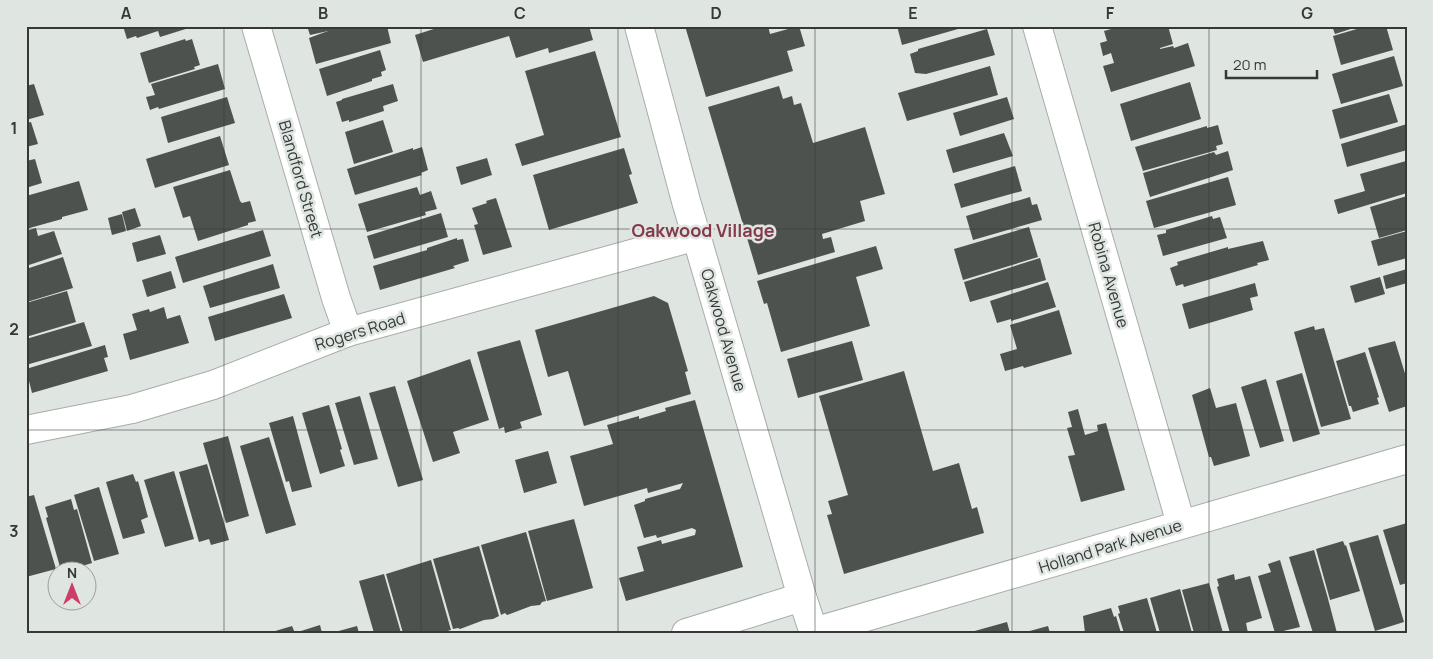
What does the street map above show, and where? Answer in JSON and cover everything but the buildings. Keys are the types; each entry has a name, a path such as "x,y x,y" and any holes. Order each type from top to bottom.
{"street":[{"name":"Blandford Street","path":"256,26 336,298 348,332"},
{"name":"Oakwood Avenue","path":"639,26 697,236 802,597 814,632"},
{"name":"Robina Avenue","path":"1037,26 1182,524"},
{"name":"Rogers Road","path":"26,430 132,409 213,385 348,332 697,236"},
{"name":"Holland Park Avenue","path":"814,632 1407,459"},
{"path":"686,633 802,597"}],"district":[{"name":"Oakwood Village","path":"703,231"}]}
